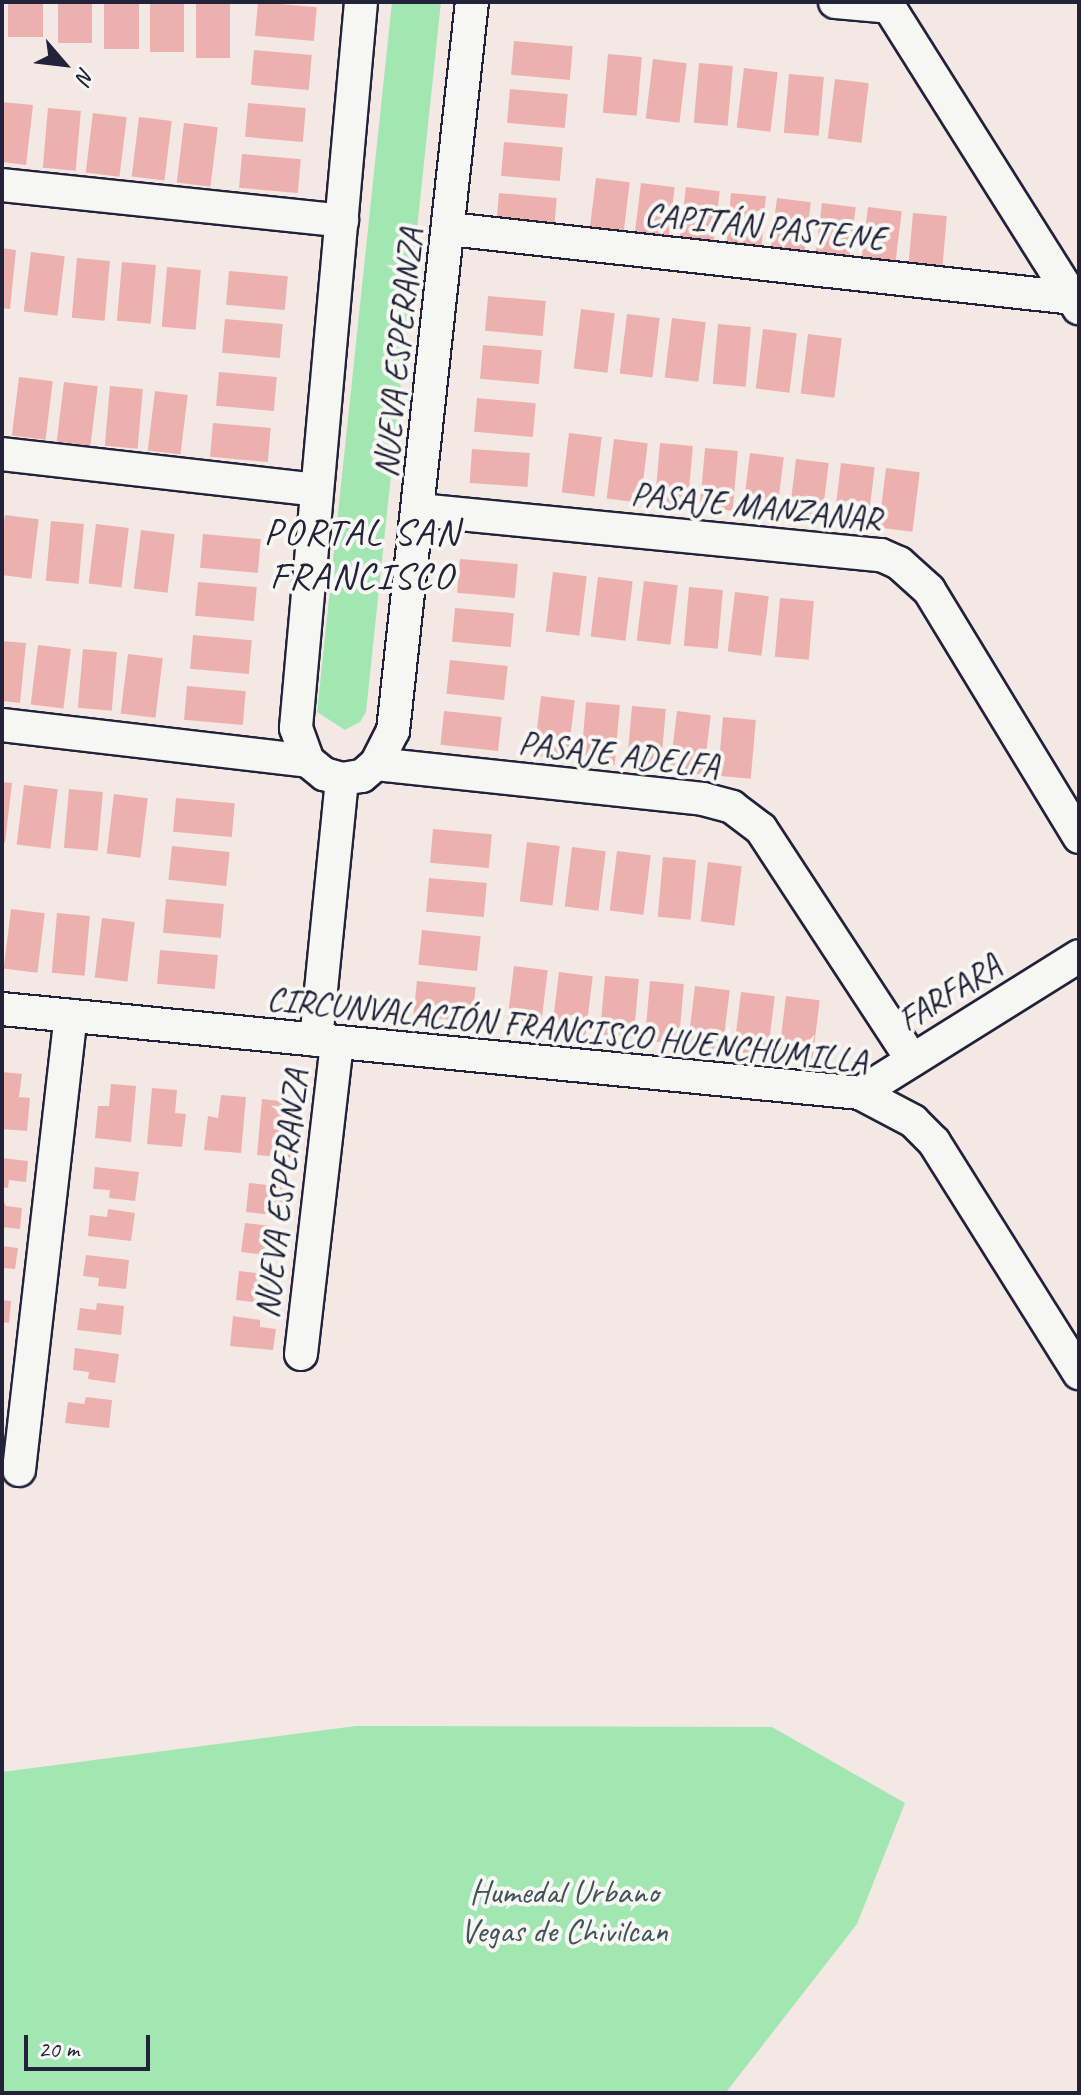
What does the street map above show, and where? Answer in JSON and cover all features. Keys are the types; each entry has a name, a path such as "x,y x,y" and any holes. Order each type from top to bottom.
{"street":[{"name":"NUEVA ESPERANZA","path":"308,761 296,728 361,2"},
{"name":"NUEVA ESPERANZA","path":"376,764 393,731 472,2"},
{"path":"835,2 888,4 1076,303"},
{"path":"2,185 342,221"},
{"name":"CAPITÁN PASTENE","path":"449,229 1076,303"},
{"path":"2,454 316,490"},
{"name":"PASAJE MANZANAR","path":"419,510 881,555 899,563 929,590 1079,837"},
{"path":"2,725 308,761 324,774 342,779 362,776 376,764"},
{"name":"PASAJE ADELFA","path":"376,764 703,799 732,807 761,829 912,1060"},
{"name":"NUEVA ESPERANZA","path":"301,1354 326,1041 342,779"},
{"name":"FARFARA","path":"860,1093 1079,956"},
{"name":"CIRCUNVALACIÓN FRANCISCO HUENCHUMILLA","path":"2,1009 860,1093 913,1121 934,1142 1079,1373"},
{"path":"19,1470 71,1016"}],"green space":[{"path":"392,2 441,2 366,712 360,722 345,730 317,712"},
{"name":"Humedal Urbano Vegas de Chivilcan","path":"356,1726 772,1727 905,1803 857,1924 727,2091 2,2093 2,1772"}],"building":[{"path":"8,2 43,2 43,37 8,37"},
{"path":"58,2 92,2 92,43 58,43"},
{"path":"104,2 139,2 139,49 104,49"},
{"path":"150,2 184,2 184,52 150,52"},
{"path":"196,2 230,2 230,58 196,58"},
{"path":"258,2 317,7 314,41 255,36"},
{"path":"514,41 573,46 570,80 511,75"},
{"path":"254,50 312,55 309,90 251,85"},
{"path":"608,54 642,57 637,116 603,113"},
{"path":"653,59 687,63 679,123 646,119"},
{"path":"699,63 733,66 728,126 694,123"},
{"path":"744,68 778,72 770,132 737,128"},
{"path":"789,74 824,77 819,136 784,133"},
{"path":"835,79 869,83 861,143 828,139"},
{"path":"510,89 568,94 565,128 507,123"},
{"path":"2,102 33,105 26,165 2,162"},
{"path":"248,103 306,108 303,142 245,137"},
{"path":"48,108 81,111 76,171 43,168"},
{"path":"93,113 127,117 119,177 86,173"},
{"path":"139,117 172,121 164,181 132,177"},
{"path":"184,123 218,127 210,187 177,183"},
{"path":"504,142 563,147 560,181 501,176"},
{"path":"242,154 301,159 298,193 239,188"},
{"path":"596,178 630,182 622,242 589,238"},
{"path":"641,183 675,187 667,247 634,243"},
{"path":"686,187 720,191 712,251 679,247"},
{"path":"499,193 557,198 554,232 496,227"},
{"path":"731,193 766,196 761,255 726,252"},
{"path":"777,198 811,202 803,262 770,258"},
{"path":"822,203 856,207 848,267 815,263"},
{"path":"868,207 902,211 894,271 861,267"},
{"path":"913,213 947,216 942,275 908,272"},
{"path":"2,248 16,250 10,309 2,308"},
{"path":"31,252 65,256 57,316 24,312"},
{"path":"77,258 110,261 105,321 72,318"},
{"path":"122,262 156,265 151,324 117,321"},
{"path":"167,267 201,270 196,330 162,327"},
{"path":"229,271 288,276 285,310 226,305"},
{"path":"488,296 546,301 543,336 485,331"},
{"path":"581,309 615,313 607,373 574,369"},
{"path":"627,314 660,318 652,378 620,374"},
{"path":"672,318 706,322 698,382 665,378"},
{"path":"225,319 283,324 280,358 222,353"},
{"path":"718,324 751,327 746,387 713,384"},
{"path":"763,329 797,333 789,393 756,389"},
{"path":"808,334 842,338 834,398 801,394"},
{"path":"483,345 542,350 539,384 480,379"},
{"path":"219,372 277,377 274,411 216,406"},
{"path":"19,377 53,381 46,440 12,436"},
{"path":"64,382 98,386 90,446 57,442"},
{"path":"110,386 143,389 138,449 105,446"},
{"path":"155,391 188,395 180,455 148,451"},
{"path":"477,398 536,403 533,437 474,432"},
{"path":"213,423 271,428 268,462 210,457"},
{"path":"569,433 602,437 594,497 562,493"},
{"path":"614,439 648,443 640,503 607,499"},
{"path":"660,443 693,446 688,506 655,503"},
{"path":"705,448 738,451 733,511 700,508"},
{"path":"472,449 530,453 527,487 470,483"},
{"path":"750,453 784,457 776,517 743,513"},
{"path":"796,459 829,463 821,523 789,519"},
{"path":"841,463 875,467 868,526 834,522"},
{"path":"886,468 920,472 912,532 879,528"},
{"path":"5,515 39,519 31,579 2,575"},
{"path":"51,521 84,524 79,584 46,581"},
{"path":"96,524 129,528 121,588 89,584"},
{"path":"141,530 175,534 168,593 134,589"},
{"path":"203,534 261,539 258,573 200,568"},
{"path":"460,559 518,564 515,598 457,593"},
{"path":"553,572 587,576 579,636 546,632"},
{"path":"598,577 633,581 625,641 591,637"},
{"path":"644,581 678,585 670,645 637,641"},
{"path":"198,582 257,587 254,621 195,616"},
{"path":"689,587 723,590 718,649 684,646"},
{"path":"735,592 769,596 761,656 728,652"},
{"path":"780,598 814,601 809,660 775,657"},
{"path":"455,608 514,613 511,647 452,642"},
{"path":"193,635 252,640 249,674 190,669"},
{"path":"2,641 26,643 20,703 2,701"},
{"path":"38,645 71,649 63,709 31,705"},
{"path":"83,649 117,652 112,711 78,708"},
{"path":"128,654 163,658 155,718 121,714"},
{"path":"450,660 508,666 504,700 446,694"},
{"path":"187,686 246,691 243,725 184,720"},
{"path":"541,696 575,700 567,760 534,756"},
{"path":"586,702 620,705 615,765 581,762"},
{"path":"632,706 666,709 661,768 627,765"},
{"path":"444,711 502,717 498,751 440,745"},
{"path":"677,711 711,715 703,775 670,771"},
{"path":"723,717 756,720 751,779 718,776"},
{"path":"2,782 12,783 5,843 2,843"},
{"path":"24,785 58,789 50,849 17,845"},
{"path":"69,789 103,792 98,851 64,848"},
{"path":"114,794 148,798 140,858 107,854"},
{"path":"176,798 235,803 232,837 173,832"},
{"path":"433,829 492,834 489,868 430,863"},
{"path":"527,842 560,846 552,906 520,902"},
{"path":"172,846 230,852 226,886 168,880"},
{"path":"572,847 606,851 598,911 565,907"},
{"path":"617,851 651,855 643,915 610,911"},
{"path":"663,857 696,860 691,920 658,917"},
{"path":"708,862 742,866 734,926 701,922"},
{"path":"429,878 487,883 484,917 426,912"},
{"path":"166,899 224,904 221,938 163,933"},
{"path":"11,909 45,913 37,973 4,969"},
{"path":"57,913 90,916 85,976 52,973"},
{"path":"102,918 135,922 127,982 95,978"},
{"path":"422,930 481,936 477,971 418,965"},
{"path":"160,950 218,955 215,989 157,984"},
{"path":"514,966 548,970 540,1030 507,1026"},
{"path":"559,972 593,976 585,1036 552,1032"},
{"path":"605,976 639,979 634,1038 600,1035"},
{"path":"417,981 476,987 472,1022 413,1016"},
{"path":"650,981 684,984 679,1044 645,1041"},
{"path":"695,986 730,990 722,1050 688,1046"},
{"path":"741,992 775,996 767,1056 734,1052"},
{"path":"786,996 820,1000 813,1059 779,1055"},
{"path":"2,1072 22,1074 19,1097 30,1098 27,1131 2,1129"},
{"path":"111,1084 136,1086 131,1142 95,1138 98,1106 109,1106"},
{"path":"152,1088 177,1090 175,1113 186,1114 182,1147 147,1144"},
{"path":"221,1095 246,1097 241,1153 204,1150 208,1116 218,1118"},
{"path":"262,1099 287,1102 285,1125 295,1125 292,1158 257,1155"},
{"path":"2,1158 28,1161 26,1182 9,1180 8,1188 2,1187"},
{"path":"95,1167 139,1172 135,1201 109,1198 110,1190 93,1189"},
{"path":"249,1183 293,1188 291,1210 274,1208 273,1215 246,1212"},
{"path":"2,1198 6,1206 22,1208 20,1229 2,1227"},
{"path":"108,1209 135,1213 131,1241 88,1236 90,1215 107,1217"},
{"path":"245,1223 272,1226 271,1234 287,1235 285,1257 241,1252"},
{"path":"2,1246 18,1248 15,1269 2,1268"},
{"path":"86,1255 129,1260 126,1289 98,1286 99,1278 83,1276"},
{"path":"239,1271 283,1276 280,1297 264,1295 263,1303 236,1300"},
{"path":"2,1300 11,1301 9,1323 2,1322"},
{"path":"97,1303 124,1306 121,1335 77,1330 80,1308 96,1310"},
{"path":"233,1316 260,1320 260,1327 276,1329 273,1350 230,1346"},
{"path":"75,1348 119,1354 115,1383 88,1379 89,1372 73,1370"},
{"path":"86,1397 112,1400 109,1428 65,1423 68,1402 84,1404"}],"district":[{"name":"PORTAL SAN FRANCISCO","path":"362,554"}]}
